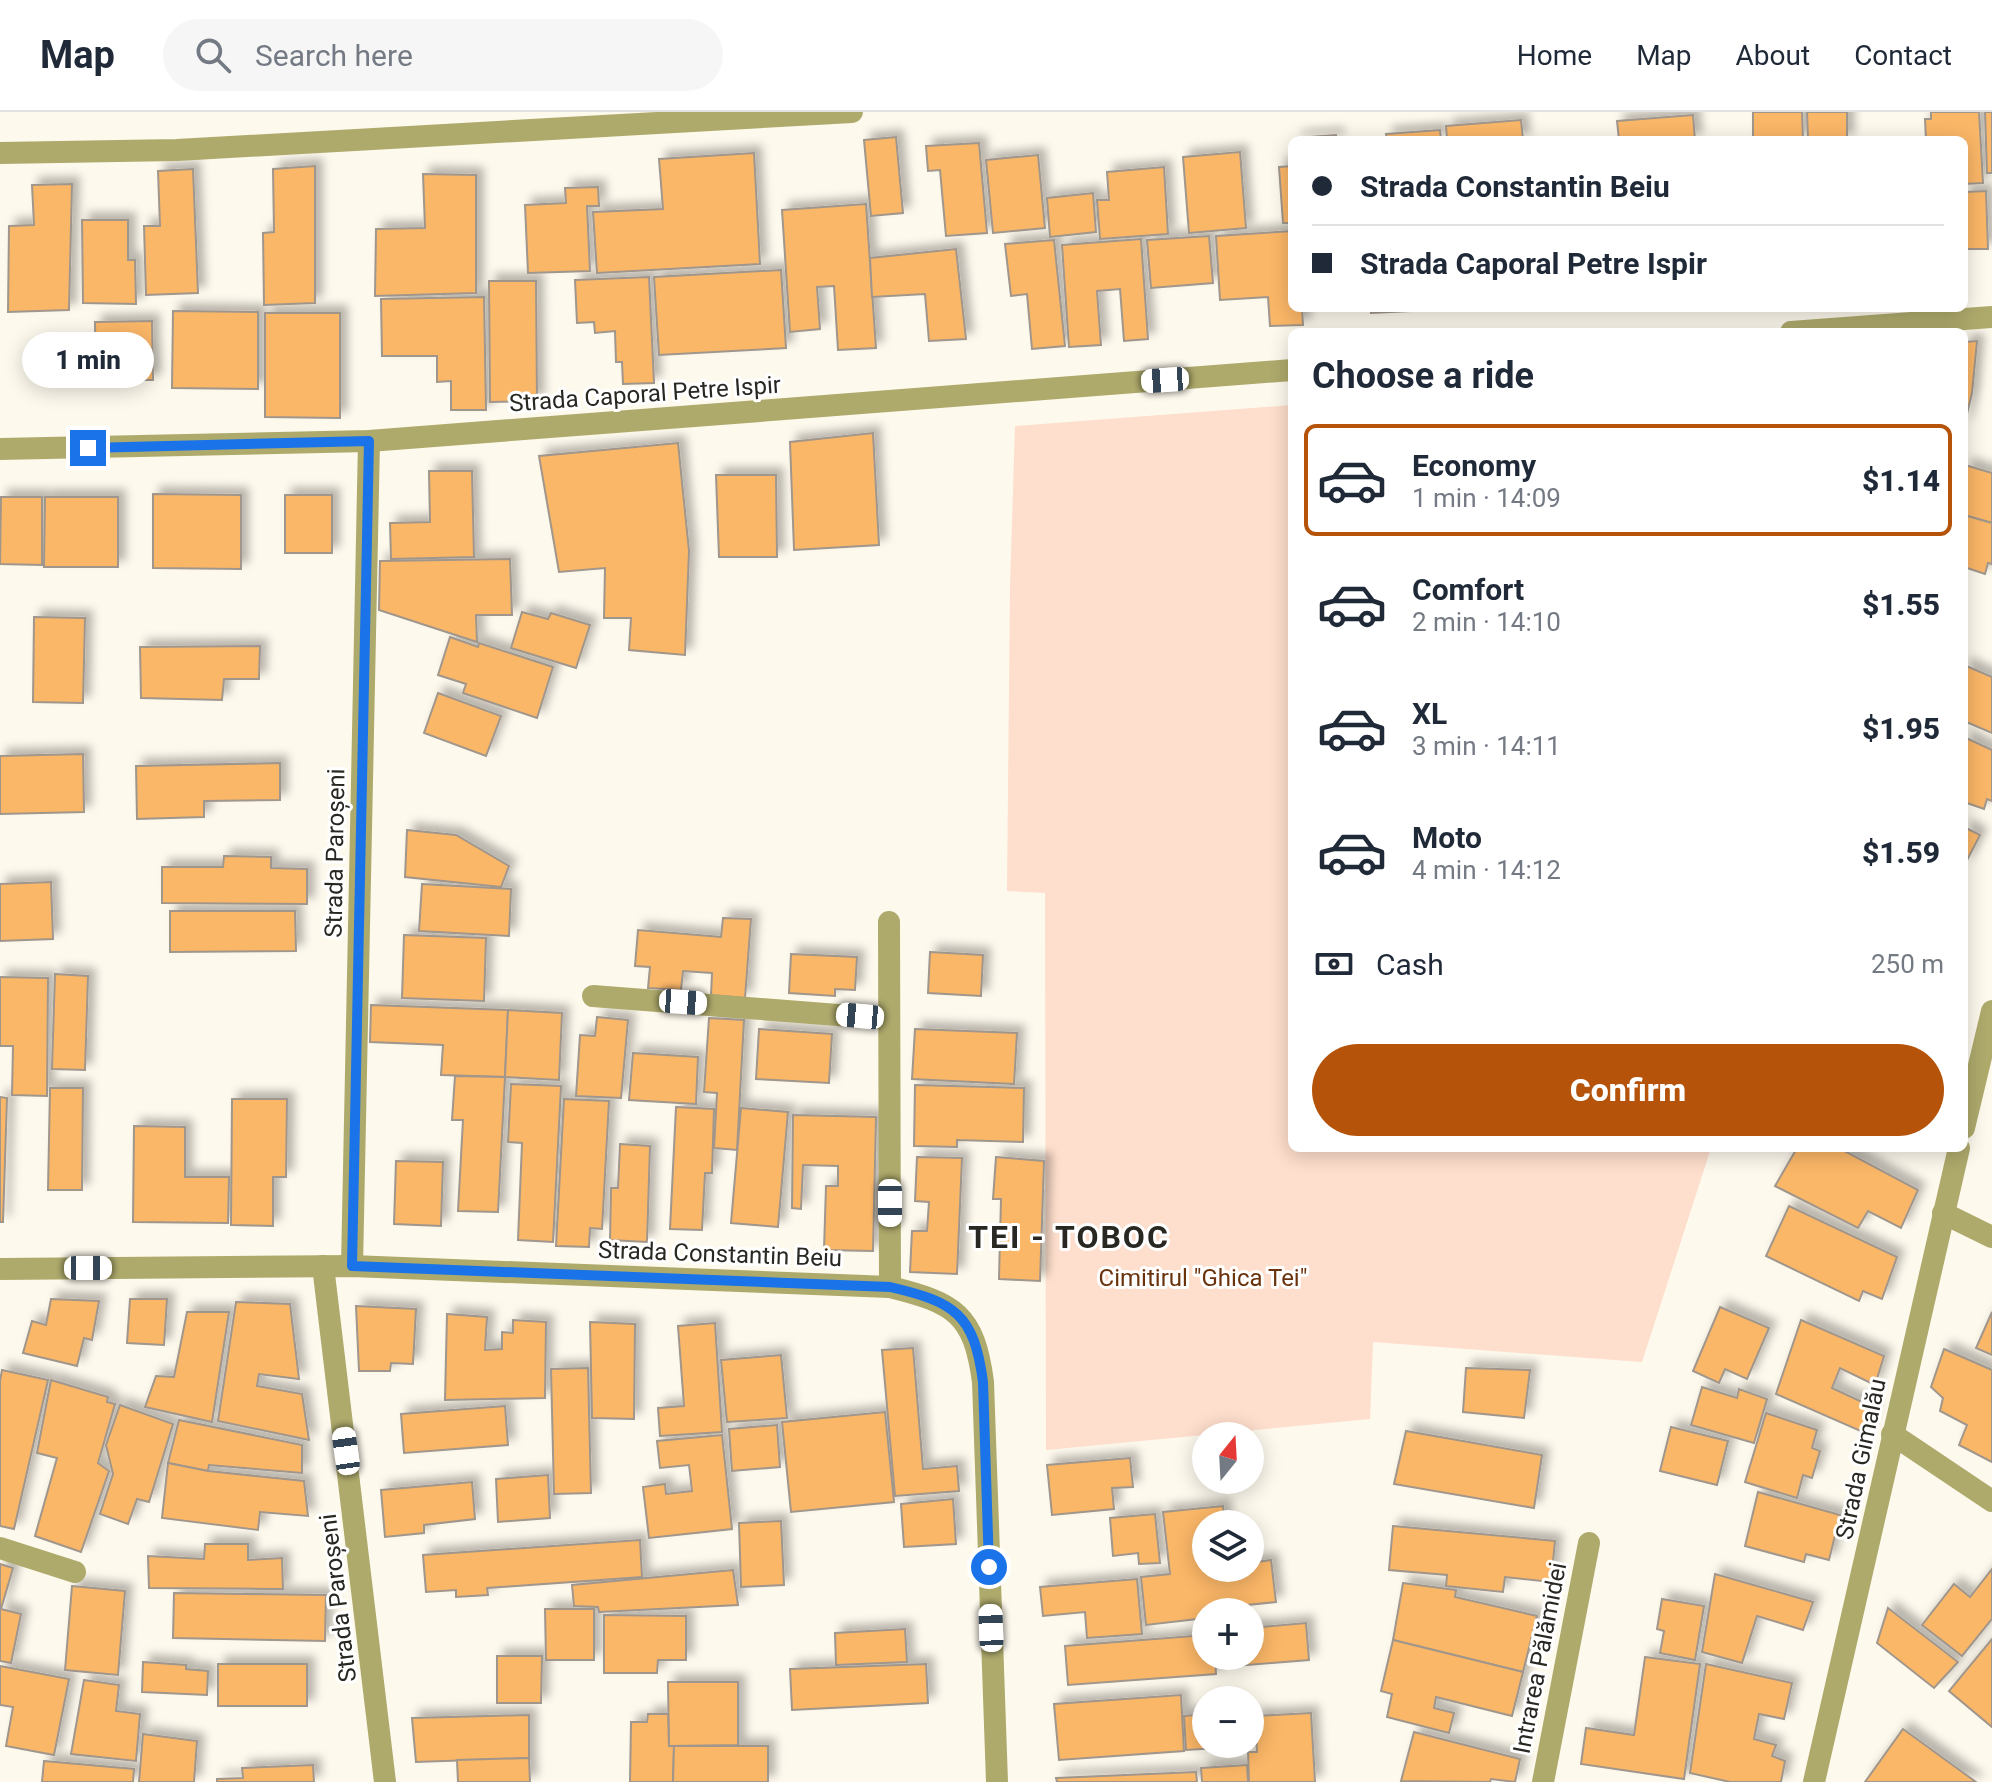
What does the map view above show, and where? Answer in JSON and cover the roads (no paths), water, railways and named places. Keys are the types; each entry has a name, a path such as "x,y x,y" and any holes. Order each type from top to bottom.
{"street":[{"path":"0,153 177,150 852,112"},
{"path":"1845,328 1992,317"},
{"name":"Strada Caporal Petre Ispir","path":"0,449 369,441 1288,370"},
{"name":"Strada Paroșeni","path":"352,1266 369,441"},
{"path":"889,922 890,1287"},
{"path":"593,996 889,1019"},
{"path":"1968,1111 1992,1011"},
{"name":"Strada Gimalău","path":"1814,1782 1958,1152"},
{"path":"1943,1213 1992,1237"},
{"name":"Strada Paroșeni","path":"323,1266 385,1782"},
{"name":"Strada Constantin Beiu","path":"0,1269 352,1266 890,1287 936,1301 960,1315 974,1338 983,1382 997,1782"},
{"path":"1892,1434 1992,1501"},
{"name":"Intrarea Pălămidei","path":"1543,1782 1589,1543"},
{"path":"0,1548 75,1572"}],"district":[{"name":"TEI - TOBOC","path":"1069,1237"}],"park label":[{"name":"Cimitirul \"Ghica Tei\"","path":"1203,1278"}]}
